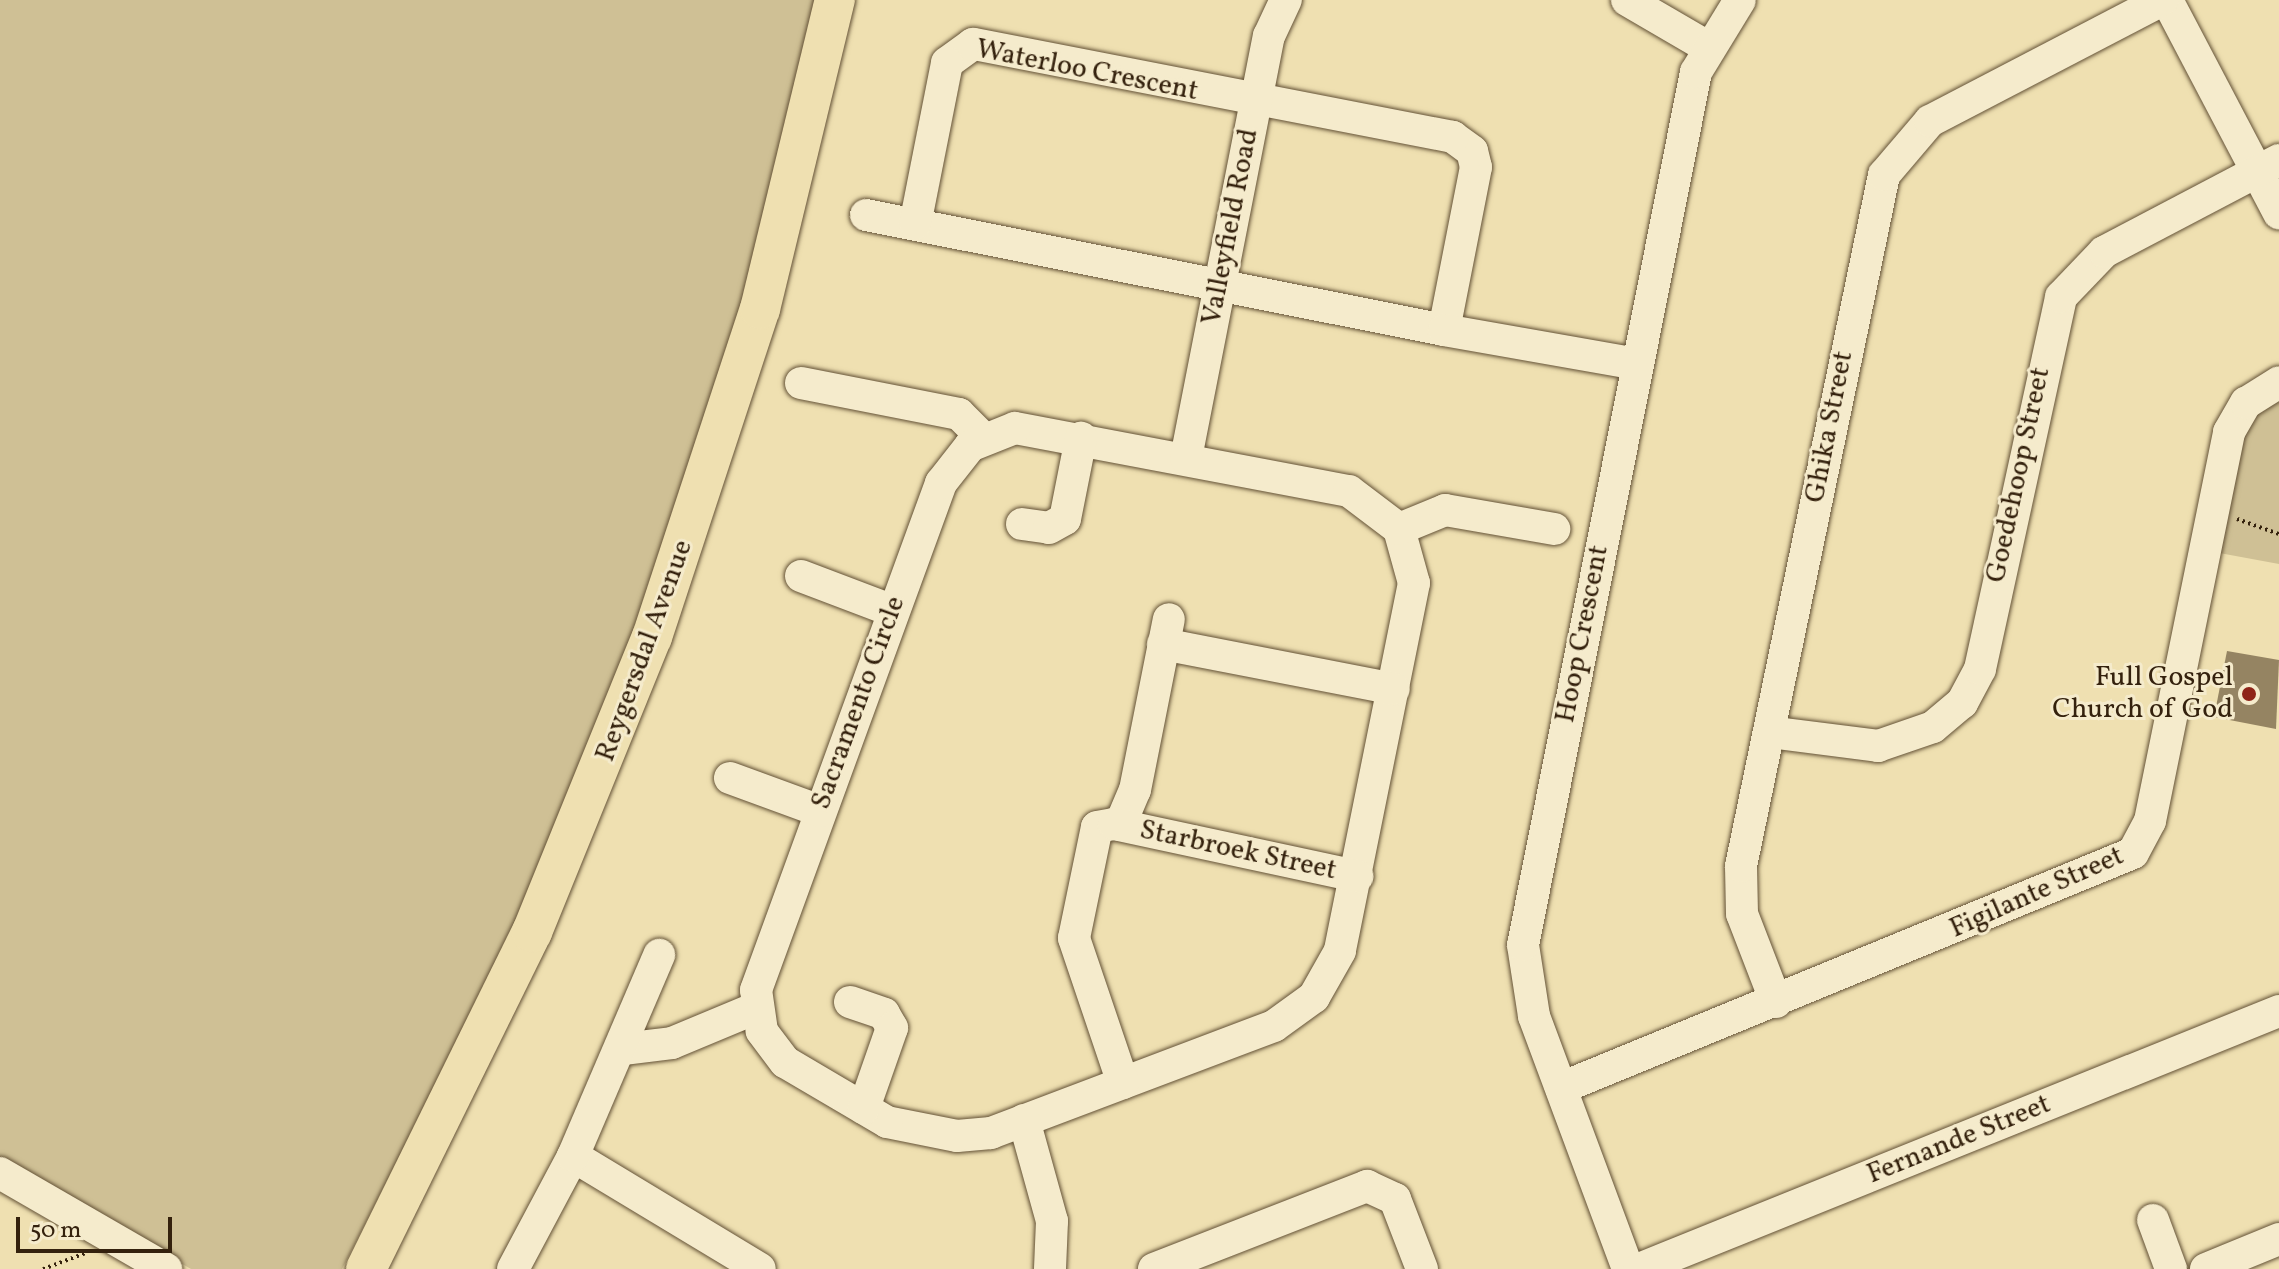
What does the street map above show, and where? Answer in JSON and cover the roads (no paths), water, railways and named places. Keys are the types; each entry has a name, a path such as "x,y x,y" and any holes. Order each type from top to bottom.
{"main road":[{"name":"Reygersdal Avenue","path":"366,1269 526,946 652,637 760,309 835,0"}],"street":[{"name":"Valleyfield Road","path":"1186,458 1269,36 1286,0"},
{"path":"1627,0 1706,46"},
{"name":"Hoop Crescent","path":"1628,1269 1528,999 1525,928 1637,364 1706,46 1740,0"},
{"path":"2165,0 2268,166 2279,213"},
{"name":"Ghika Street","path":"1776,1002 1739,892 1884,175 1930,121 2165,0"},
{"name":"Waterloo Crescent","path":"915,224 947,63 966,45 1255,104"},
{"path":"1255,104 1406,127 1467,145 1476,167 1444,330"},
{"name":"Goedehoop Street","path":"1769,732 1878,746 1933,727 1962,703 1980,669 2061,297 2104,252 2268,166"},
{"path":"866,215 1220,282 1444,330 1637,364"},
{"name":"Figilante Street","path":"1561,1088 2133,853 2150,821 2233,422 2279,382"},
{"path":"623,1049 672,1043 756,1008 785,1062 887,1122 957,1136 1024,1120 1274,1026 1302,1009 1333,968 1357,876 1414,583 1399,529 1349,491 1081,438 1015,428 983,438 959,414 801,383"},
{"name":"Sacramento Circle","path":"756,1008 758,981 941,483 983,438"},
{"path":"1022,524 1049,528 1065,519 1081,438"},
{"path":"1399,529 1445,510 1554,529"},
{"path":"801,576 893,611"},
{"path":"1123,1083 1073,929 1090,837 1102,825 1120,825 1135,790 1166,632 1394,689"},
{"path":"730,778 820,811"},
{"name":"Starbroek Street","path":"1120,825 1357,876"},
{"path":"513,1269 573,1156 623,1049 659,955"},
{"path":"850,1002 891,1022 864,1108"},
{"name":"Fernande Street","path":"1639,1269 2279,1011"},
{"path":"1024,1120 1052,1221 1050,1269"},
{"path":"573,1156 760,1269"},
{"path":"0,1173 166,1269"},
{"path":"1154,1269 1367,1186 1395,1199 1422,1269"},
{"path":"2153,1220 2171,1269"},
{"path":"2206,1269 2279,1239"}],"place":[{"name":"Full Gospel Church of God","path":"2249,694"}]}
